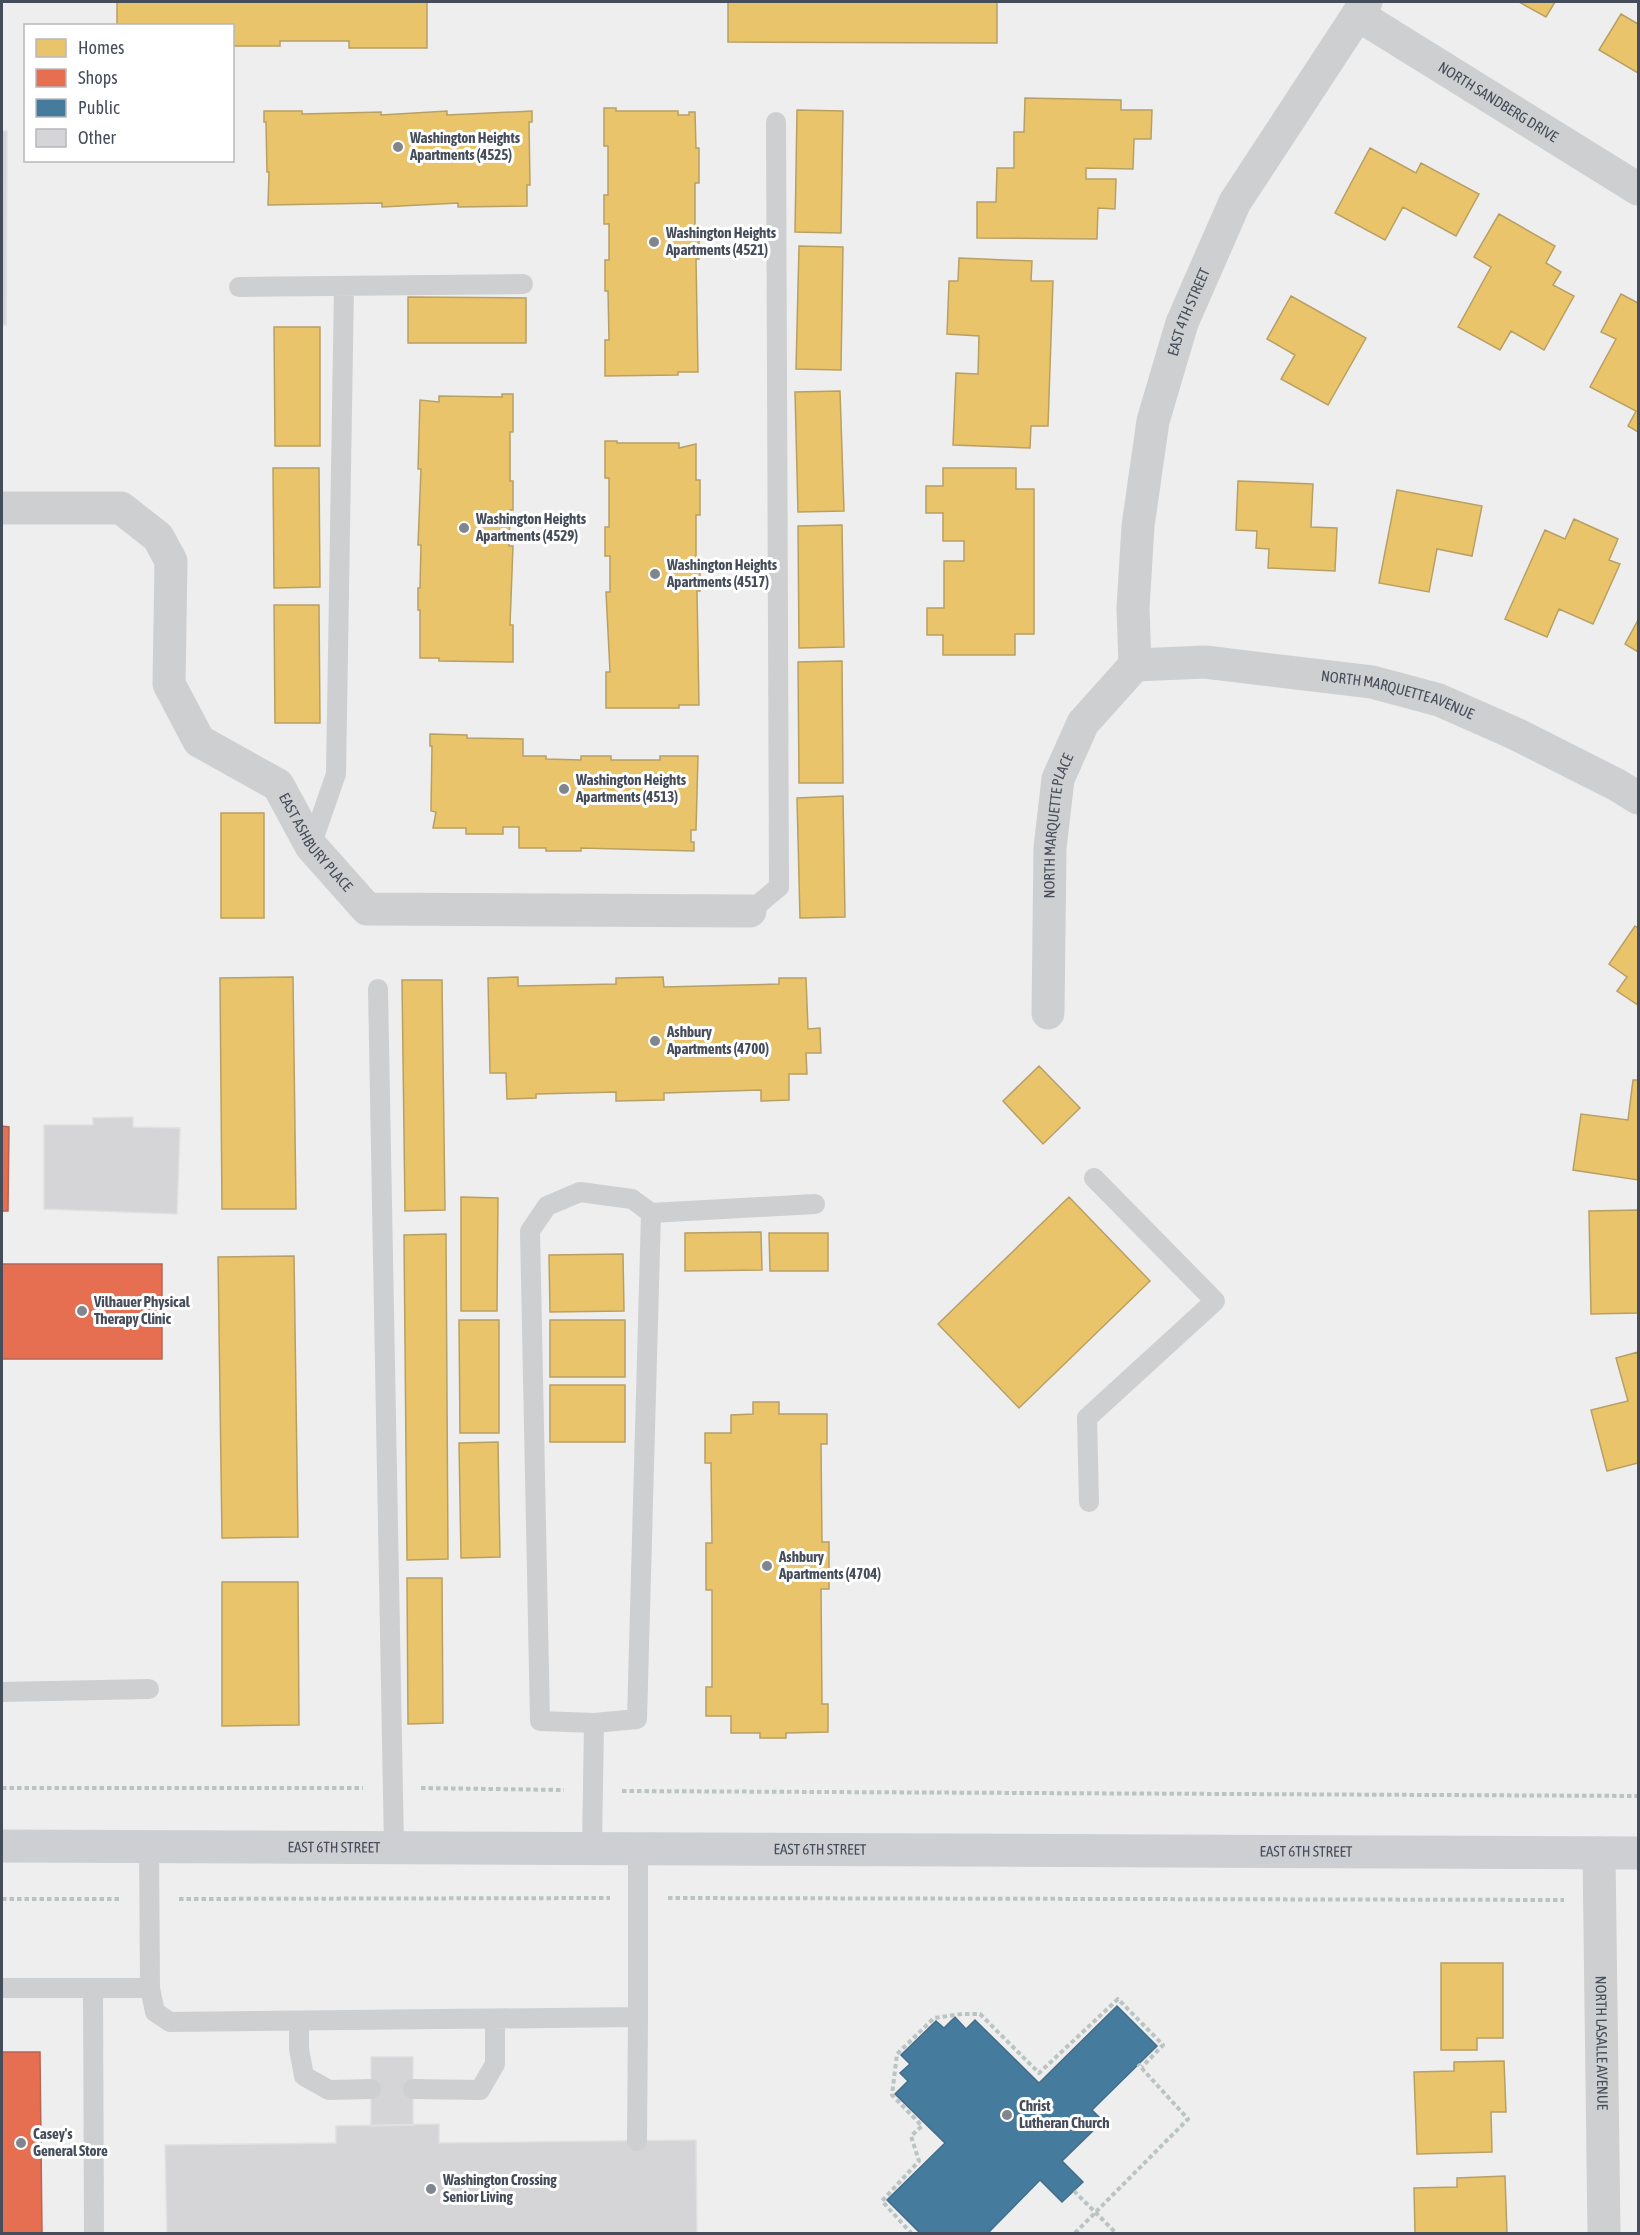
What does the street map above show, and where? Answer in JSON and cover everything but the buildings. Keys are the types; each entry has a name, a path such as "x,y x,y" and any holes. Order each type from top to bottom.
{"main road":[{"name":"EAST 6TH STREET","path":"2,1846 1638,1853"}],"street":[{"name":"NORTH SANDBERG DRIVE","path":"1362,8 1638,189"},
{"name":"EAST 4TH STREET","path":"1135,665 1133,608 1138,526 1154,421 1182,323 1235,202 1362,8"},
{"name":"EAST ASHBURY PLACE","path":"2,508 121,508 158,537 171,561 169,684 199,741 278,786 311,846 366,909 750,911"},
{"name":"NORTH MARQUETTE AVENUE","path":"1135,665 1205,662 1372,682 1428,697 1516,734 1638,798"},
{"name":"NORTH MARQUETTE PLACE","path":"1048,1013 1050,848 1058,779 1083,723 1135,665"},
{"name":"NORTH LASALLE AVENUE","path":"1599,1853 1605,2234"}],"lane":[{"path":"750,911 779,887 776,122"},
{"path":"239,287 523,284"},
{"path":"311,846 336,774 344,287"},
{"path":"378,989 394,1847"},
{"path":"1089,1502 1087,1418 1215,1300 1094,1178"},
{"path":"651,1213 637,1719 594,1723 540,1721 530,1231 547,1206 580,1192 632,1199 651,1213 815,1204"},
{"path":"2,1692 149,1689"},
{"path":"592,1849 594,1723"},
{"path":"149,1847 150,1988 155,2012 170,2022 638,2018"},
{"path":"637,2141 638,1849"},
{"path":"2,1988 150,1988"},
{"path":"93,1988 94,2234"},
{"path":"413,2089 480,2090 495,2064 495,2019"},
{"path":"299,2021 299,2049 304,2076 329,2090 371,2089"}],"path":[{"path":"2,1788 393,1788 1638,1796"},
{"path":"2,1899 1600,1900"},
{"path":"912,2234 882,2201 919,2161 911,2136 922,2126 892,2095 897,2054 933,2018 980,2014 1039,2073 1118,1999 1163,2045 1140,2066 1188,2119 1075,2233"},
{"path":"1074,2191 1117,2234"}],"place":[{"name":"Washington Heights Apartments (4525)","path":"398,147"},
{"name":"Washington Heights Apartments (4521)","path":"654,242"},
{"name":"Washington Heights Apartments (4529)","path":"464,528"},
{"name":"Washington Heights Apartments (4517)","path":"655,574"},
{"name":"Washington Heights Apartments (4513)","path":"564,789"},
{"name":"Ashbury Apartments (4700)","path":"655,1041"},
{"name":"Vilhauer Physical Therapy Clinic","path":"82,1311"},
{"name":"Ashbury Apartments (4704)","path":"767,1566"},
{"name":"Christ Lutheran Church","path":"1007,2115"},
{"name":"Casey's General Store","path":"21,2143"},
{"name":"Washington Crossing Senior Living","path":"431,2189"}]}
